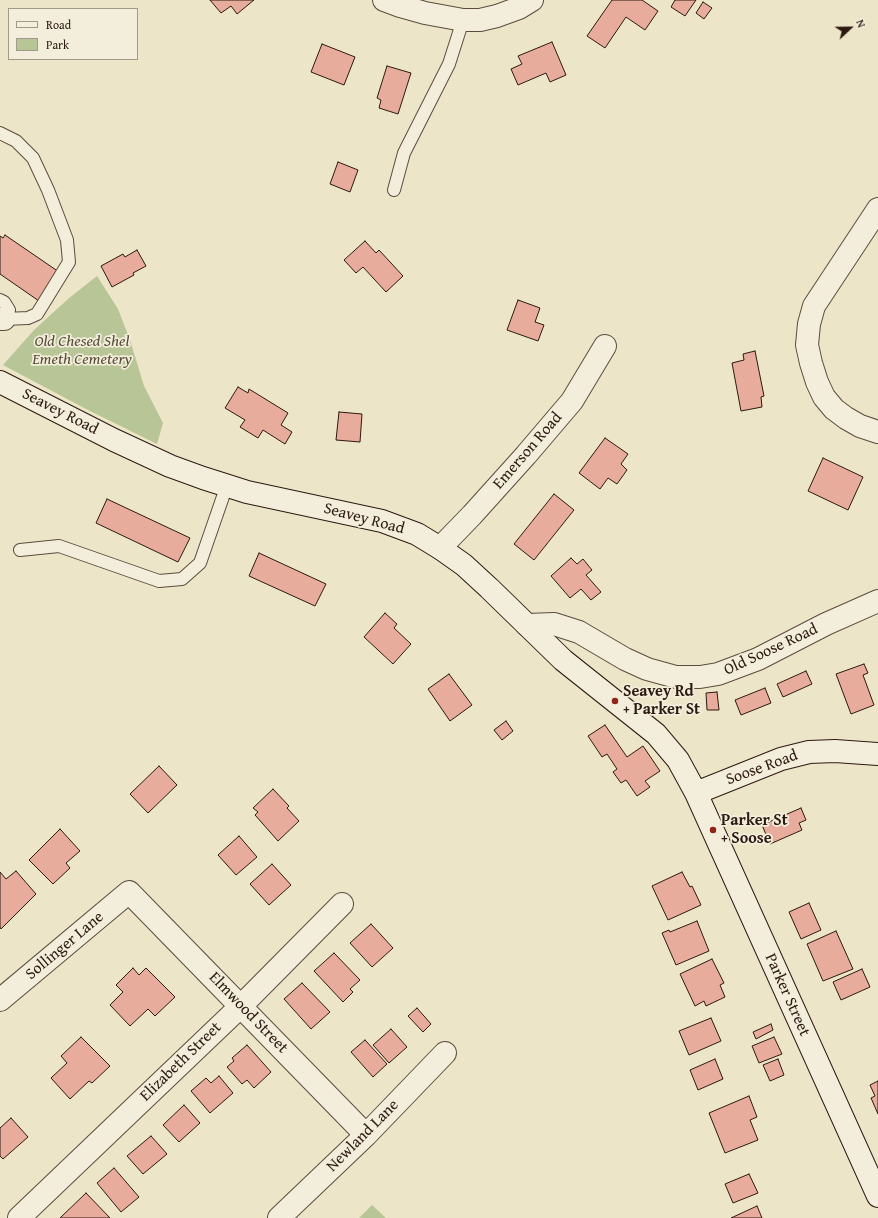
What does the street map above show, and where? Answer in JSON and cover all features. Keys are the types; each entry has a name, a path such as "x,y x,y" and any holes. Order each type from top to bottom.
{"street":[{"path":"384,0 425,13 463,20 480,20 497,16 518,8 532,0"},
{"path":"878,209 814,306 809,324 807,345 817,382 824,397 834,409 846,418 860,426 878,432"},
{"name":"Emerson Road","path":"440,548 526,455 572,401 605,346"},
{"name":"Seavey Road","path":"0,382 114,440 170,466 247,492 382,521 417,534 440,548 469,570 563,660 656,734 678,760 696,793"},
{"name":"Old Soose Road","path":"527,625 554,624 580,632 625,659 647,669 676,677 700,677 718,674 758,659 826,624 878,601"},
{"name":"Soose Road","path":"696,793 781,759 809,752 835,751 878,754"},
{"name":"Parker Street","path":"696,793 878,1196"},
{"name":"Sollinger Lane","path":"0,1000 129,892"},
{"name":"Elmwood Street","path":"129,892 366,1135"},
{"name":"Elizabeth Street","path":"18,1218 241,1006 342,904"},
{"name":"Newland Lane","path":"279,1218 366,1135 445,1053"}],"lane":[{"path":"394,190 404,153 449,64 463,20"},
{"path":"0,133 16,141 33,158 48,190 67,240 70,262 37,314 28,318 1,313"},
{"path":"20,550 59,546 159,581 182,579 200,563 227,485"}],"green space":[{"name":"Old Chesed Shel Emeth Cemetery","path":"97,276 118,309 130,340 144,386 163,423 157,444 86,409 3,365 34,330 68,299"},
{"path":"372,1205 386,1218 359,1218"}],"building":[{"path":"210,0 254,0 237,14 231,6 221,13"},
{"path":"612,0 642,0 658,11 645,30 626,17 605,48 587,36"},
{"path":"675,0 696,0 685,16 671,7"},
{"path":"703,2 712,8 704,19 696,13"},
{"path":"552,42 566,75 550,82 546,73 518,85 511,69 522,64 518,56"},
{"path":"322,44 355,57 344,85 311,72"},
{"path":"387,66 411,73 398,114 379,108 381,100 377,98"},
{"path":"338,162 358,170 350,192 330,184"},
{"path":"5,235 59,272 39,301 0,274 0,236 3,238"},
{"path":"365,241 376,253 379,250 403,276 386,292 363,267 356,273 344,260"},
{"path":"137,250 146,266 133,273 134,275 112,287 101,266 123,254 125,257"},
{"path":"518,300 540,308 535,322 544,325 538,341 507,330"},
{"path":"755,351 764,396 761,397 762,407 741,411 732,363 744,360 743,354"},
{"path":"238,387 248,393 249,389 288,413 281,425 292,432 285,444 263,430 258,438 240,427 245,420 225,408"},
{"path":"339,412 362,414 360,442 336,440"},
{"path":"605,438 628,454 621,464 627,470 617,484 608,478 600,489 579,473"},
{"path":"823,458 863,477 848,510 808,491"},
{"path":"554,494 574,510 534,560 514,544"},
{"path":"107,499 190,538 178,562 96,523"},
{"path":"259,553 326,584 315,606 249,576"},
{"path":"571,558 577,564 583,559 592,570 586,575 601,592 591,600 581,589 570,598 551,576"},
{"path":"385,613 397,624 394,628 411,644 393,664 364,637"},
{"path":"864,664 868,673 863,675 874,705 851,714 836,674"},
{"path":"806,671 812,684 783,697 777,684"},
{"path":"449,674 472,705 450,721 428,689"},
{"path":"765,688 771,703 741,715 735,700"},
{"path":"717,692 719,710 707,710 706,693"},
{"path":"506,721 513,731 502,740 494,730"},
{"path":"605,725 627,757 643,746 660,771 645,781 650,787 637,796 626,780 621,783 613,772 617,769 607,754 602,757 588,736"},
{"path":"159,766 177,785 148,813 130,794"},
{"path":"273,789 289,806 287,808 299,821 278,841 255,815 258,812 253,808"},
{"path":"801,808 806,820 799,823 802,830 770,844 762,825"},
{"path":"60,829 80,851 66,863 70,868 53,884 29,860"},
{"path":"239,836 257,857 236,875 218,855"},
{"path":"272,864 291,885 269,905 250,884"},
{"path":"16,871 36,894 1,929 0,872 6,879"},
{"path":"682,872 690,887 692,886 701,905 668,920 652,886"},
{"path":"809,903 821,930 801,939 789,912"},
{"path":"697,921 709,951 676,965 662,933 669,930 670,932"},
{"path":"371,924 393,948 372,967 350,943"},
{"path":"836,931 853,969 823,981 807,944"},
{"path":"334,953 360,980 350,989 353,992 343,1002 314,971"},
{"path":"712,959 724,983 720,985 725,997 706,1006 704,1001 695,1006 680,974"},
{"path":"133,968 139,975 146,968 175,997 155,1016 148,1009 130,1026 110,1005 123,992 116,985"},
{"path":"862,969 870,987 841,1000 833,982"},
{"path":"302,983 330,1012 311,1029 284,999"},
{"path":"417,1008 431,1024 423,1032 408,1016"},
{"path":"711,1018 721,1041 689,1055 679,1031"},
{"path":"771,1024 773,1030 756,1039 753,1032"},
{"path":"391,1029 407,1047 389,1063 373,1045"},
{"path":"81,1037 110,1066 92,1083 89,1081 70,1099 51,1078 67,1063 61,1056"},
{"path":"774,1037 782,1054 759,1063 752,1046"},
{"path":"365,1040 387,1064 373,1077 351,1052"},
{"path":"247,1045 271,1072 254,1088 247,1080 242,1084 227,1067 234,1061 232,1058"},
{"path":"715,1059 723,1079 698,1090 690,1070"},
{"path":"778,1059 784,1075 770,1081 763,1065"},
{"path":"219,1076 233,1093 210,1113 191,1091 206,1078 211,1083"},
{"path":"878,1081 878,1114 871,1098 875,1096 870,1085"},
{"path":"749,1096 757,1117 750,1120 758,1140 725,1153 709,1113"},
{"path":"184,1105 200,1123 179,1142 163,1125"},
{"path":"11,1118 28,1137 3,1159 0,1156 0,1128"},
{"path":"151,1136 167,1154 143,1174 127,1156"},
{"path":"114,1168 139,1197 121,1212 97,1183"},
{"path":"749,1174 758,1193 733,1203 725,1184"},
{"path":"86,1193 110,1218 60,1218"},
{"path":"757,1206 762,1218 731,1218"}],"place":[{"name":"Seavey Rd + Parker St","path":"615,701"},
{"name":"Parker St + Soose","path":"713,830"}]}
